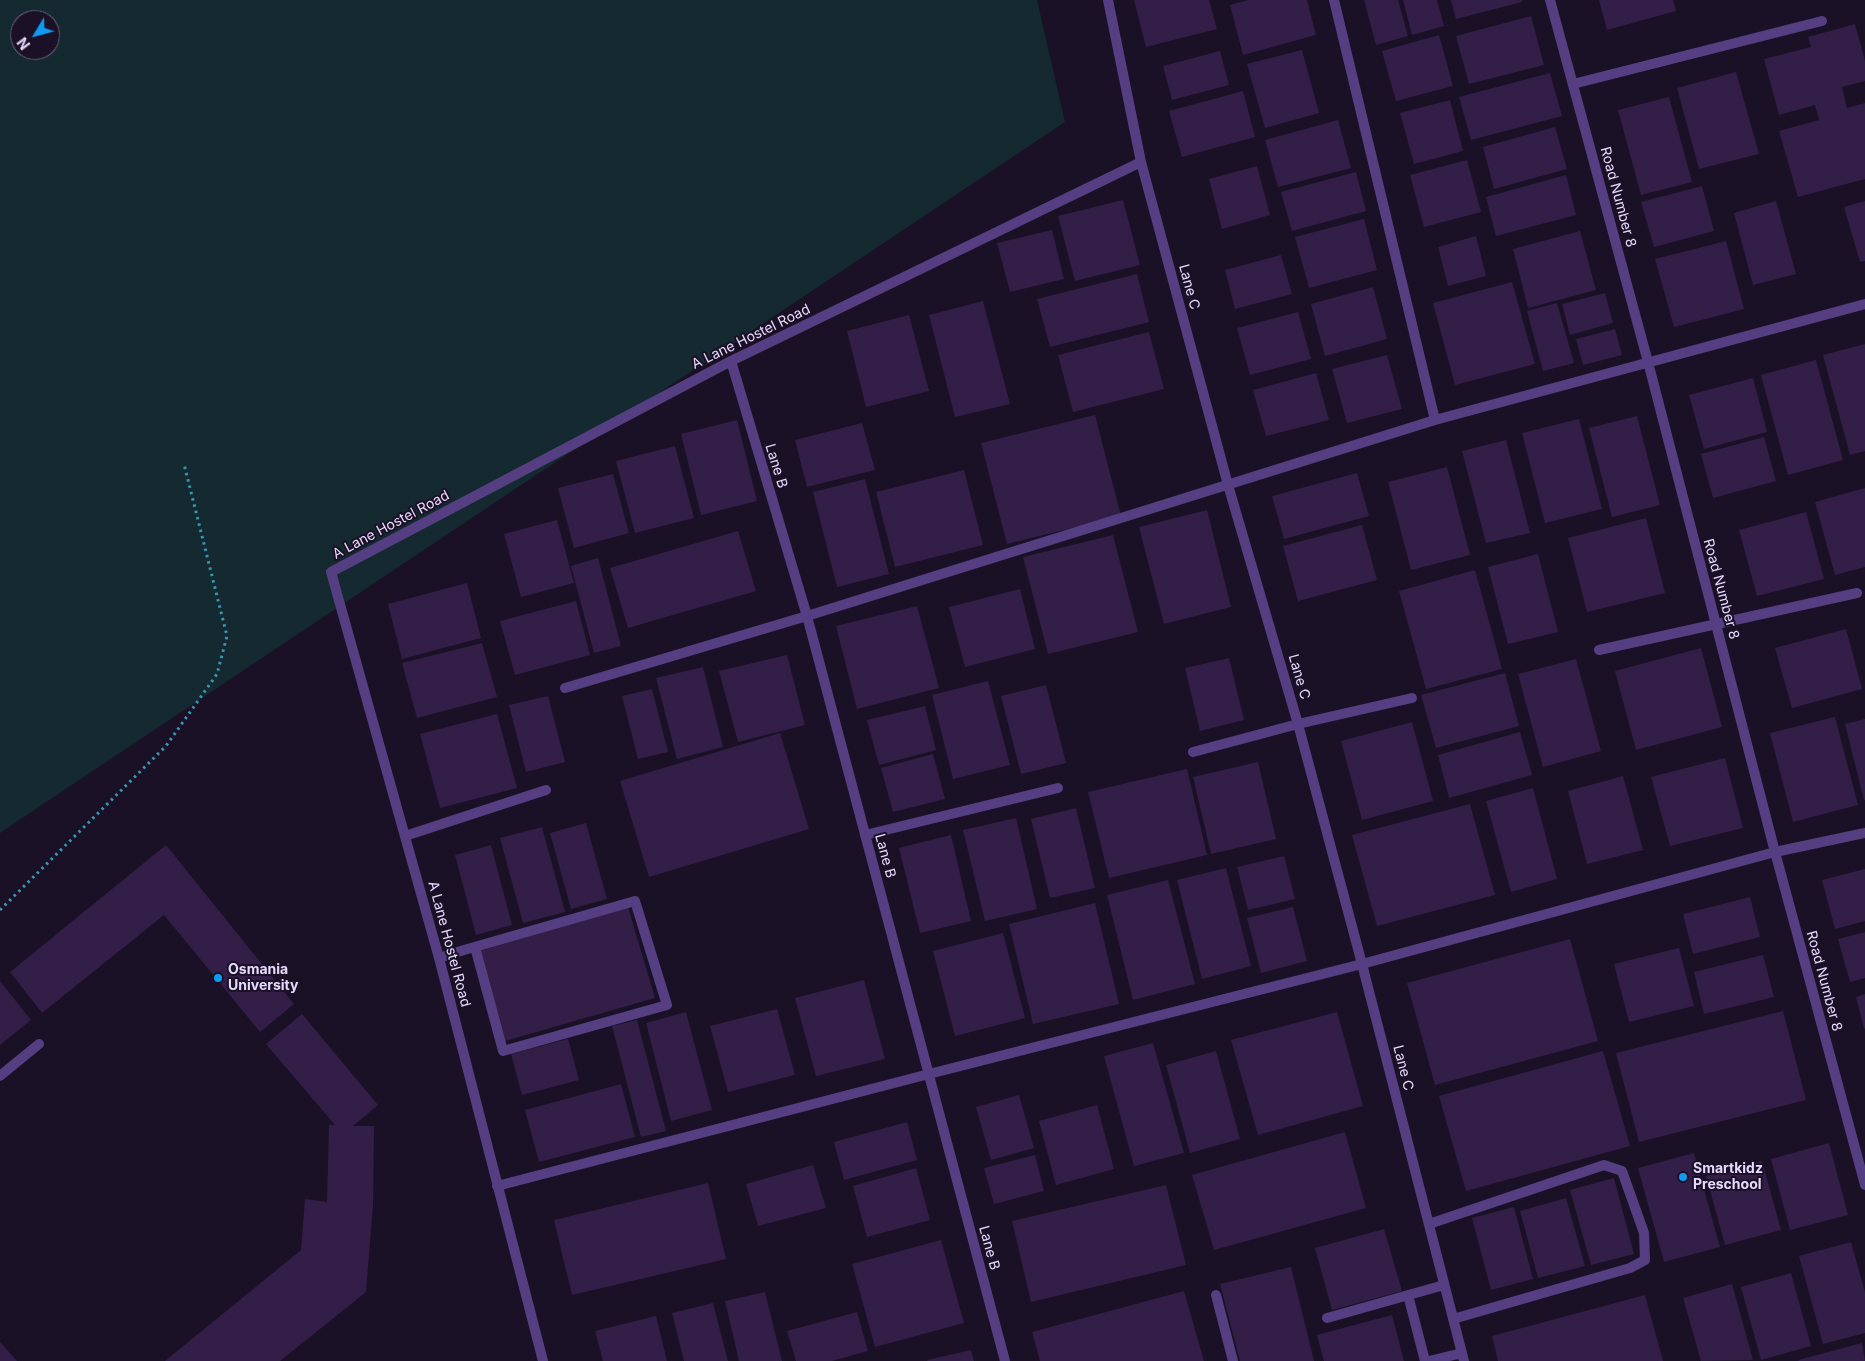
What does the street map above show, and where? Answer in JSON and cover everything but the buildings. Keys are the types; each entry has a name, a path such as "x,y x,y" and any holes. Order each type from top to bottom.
{"street":[{"name":"Lane C","path":"1108,0 1141,162 1228,485 1298,724 1463,1357"},
{"path":"1334,0 1435,420"},
{"name":"Road Number 8","path":"1550,0 1648,362 1775,852 1865,1185"},
{"path":"1573,84 1822,21"},
{"name":"A Lane Hostel Road","path":"544,1361 497,1186 440,958 331,572 731,361 1141,162"},
{"path":"565,688 807,616 1435,420 1865,304"},
{"name":"Lane B","path":"731,361 807,616 1005,1361"},
{"path":"1599,650 1857,593"},
{"path":"1193,752 1298,724 1412,698"},
{"path":"865,835 1058,788"},
{"path":"405,836 546,790"},
{"path":"497,1186 1362,964 1775,852 1865,832"},
{"path":"440,958 475,947 635,901 667,1005 503,1051 475,947"},
{"path":"0,1076 39,1044"},
{"path":"1429,1224 1604,1165 1622,1171 1644,1232 1645,1260 1630,1268 1453,1320"},
{"path":"1327,1318 1444,1285"},
{"path":"1216,1295 1233,1361"},
{"path":"1408,1295 1425,1361"},
{"path":"1429,1361 1463,1357"}],"path":[{"path":"0,910 166,746 217,674 227,636 184,464"}],"shaded area":[{"name":"Osmania University","path":"0,0 1037,0 1065,122 0,833"}],"place":[{"name":"Osmania University","path":"218,978"},
{"name":"Smartkidz Preschool","path":"1683,1177"}]}
